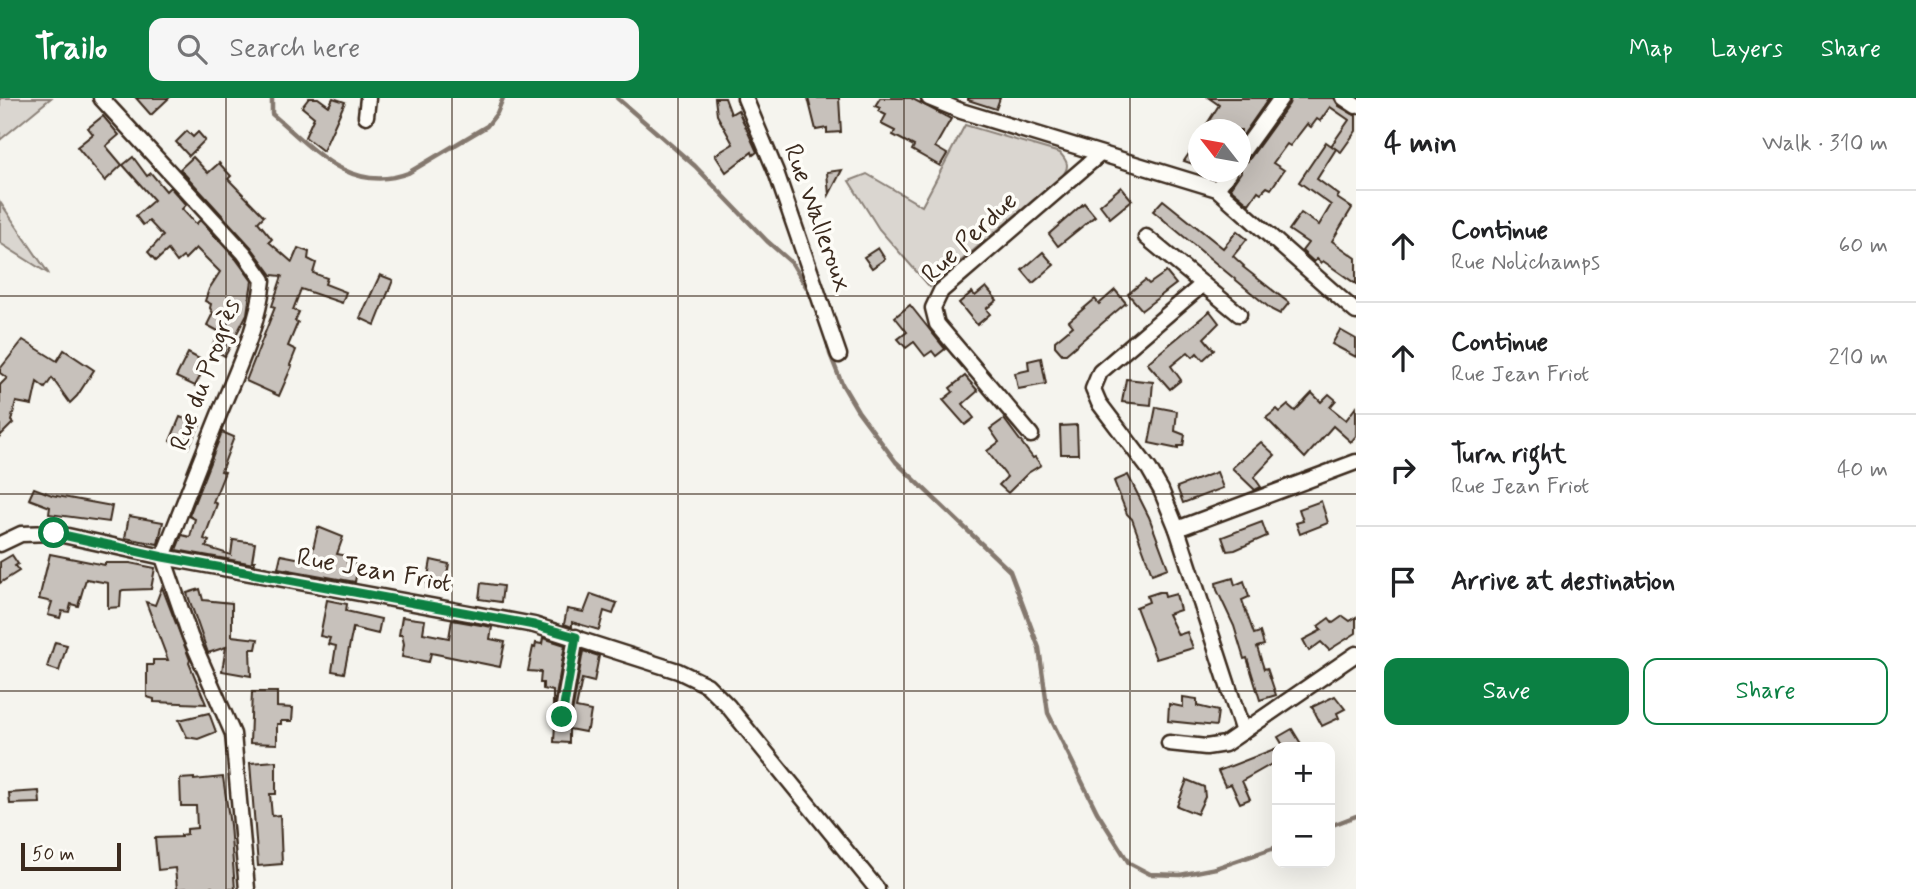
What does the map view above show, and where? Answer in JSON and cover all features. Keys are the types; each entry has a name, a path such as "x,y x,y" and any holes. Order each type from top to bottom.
{"street":[{"name":"Rue du Progrès","path":"100,98 244,253 263,280 260,308 235,379 163,557"},
{"path":"366,116 368,98"},
{"name":"Rue Walleroux","path":"745,98 776,172 839,355"},
{"path":"929,98 961,111 1217,189 1356,313"},
{"path":"1251,141 1281,98"},
{"path":"1344,98 1356,106"},
{"name":"Rue Perdue","path":"1031,435 937,324 933,308 941,291 1100,154"},
{"path":"1217,189 1222,182"},
{"path":"1146,237 1239,314"},
{"path":"1203,285 1100,372 1093,389 1100,403 1149,469 1177,529 1243,732"},
{"path":"1177,529 1356,462"},
{"name":"Rue Jean Friot","path":"0,544 21,534 54,533 163,557 534,625 678,671 706,685 728,706 877,889"},
{"path":"163,557 190,636 233,734 247,889"},
{"path":"562,717 576,637"},
{"path":"1169,743 1206,747 1225,744 1356,654"}],"shaded area":[{"path":"0,98 51,98 0,140"},
{"path":"965,125 1060,153 1067,166 1063,175 930,287 879,229 849,181 867,174 922,206"},
{"path":"0,202 49,274 0,243"}],"building":[{"path":"136,98 169,98 151,115"},
{"path":"309,98 318,98 329,106 333,98 345,102 323,151 305,137 314,117 302,107"},
{"path":"715,98 725,98 731,114 738,110 757,152 753,155 752,152 726,172 715,155 733,144 717,115"},
{"path":"808,98 839,98 841,132 827,133 827,128 816,130"},
{"path":"880,98 911,98 951,119 935,147 947,154 940,166 912,150 914,146 893,135 895,131 881,124 886,115 875,106"},
{"path":"968,98 1000,98 996,109"},
{"path":"1209,98 1269,98 1251,124 1251,119 1210,119 1219,105"},
{"path":"1291,98 1334,98 1339,106 1356,116 1356,131 1341,152 1331,146 1349,120 1330,107 1320,121 1317,119 1311,127 1307,124 1290,146 1287,144 1273,163 1284,170 1271,189 1267,187 1261,193 1258,191 1249,204 1230,188 1234,182 1251,182 1251,157"},
{"path":"103,116 119,135 106,146 122,165 105,181 77,147 93,134 88,128"},
{"path":"187,131 193,137 198,132 205,140 189,156 176,142"},
{"path":"1326,142 1336,149 1317,179 1352,208 1332,241 1356,258 1356,284 1323,261 1321,263 1317,259 1314,262 1302,251 1308,243 1289,230 1301,213 1319,225 1331,205 1299,182"},
{"path":"133,157 147,176 151,173 166,191 170,187 186,205 182,209 196,224 200,220 252,281 247,314 225,356 211,348 220,332 207,325 213,313 211,304 205,301 220,272 196,248 185,259 183,257 177,262 168,250 156,261 148,252 163,236 149,221 143,225 136,216 154,200 123,165"},
{"path":"193,157 208,173 219,163 231,176 228,179 264,216 258,222 272,239 269,242 292,262 298,248 309,252 308,259 316,263 313,273 327,278 325,284 346,292 342,303 301,289 293,310 299,312 295,321 298,322 288,346 296,350 279,396 246,381 275,307 272,306 282,276 272,275 251,247 180,169"},
{"path":"842,170 829,195 827,172"},
{"path":"1121,187 1132,200 1110,218 1100,205"},
{"path":"1163,200 1223,248 1237,231 1247,239 1233,256 1289,303 1280,314 1153,211"},
{"path":"1084,203 1095,216 1058,246 1049,234"},
{"path":"878,248 885,259 872,268 864,257"},
{"path":"1043,252 1054,265 1033,283 1022,270"},
{"path":"1166,272 1176,284 1142,310 1128,294 1145,280 1149,284"},
{"path":"380,275 393,280 375,325 360,318"},
{"path":"986,287 997,300 986,309 990,314 977,325 959,303 972,292 975,296"},
{"path":"1115,290 1126,303 1066,354 1062,354 1055,346 1055,341 1073,326 1069,321 1095,299 1099,304"},
{"path":"910,305 945,349 936,356 932,351 925,356 914,342 906,348 898,339 907,332 895,317"},
{"path":"1210,311 1219,323 1204,338 1214,350 1203,360 1197,353 1193,357 1188,352 1171,366 1181,380 1170,389 1147,363"},
{"path":"1340,330 1356,339 1356,357 1332,344"},
{"path":"23,340 57,361 64,350 94,370 70,403 52,378 45,388 37,382 32,405 16,402 11,421 13,423 0,436 0,385 7,378 0,373 0,369"},
{"path":"188,353 207,363 195,386 176,377"},
{"path":"1041,358 1046,384 1018,389 1015,373 1029,370 1028,361"},
{"path":"965,376 978,391 963,404 974,418 965,425 943,400 953,392 950,388"},
{"path":"1126,379 1153,382 1151,405 1122,402"},
{"path":"1312,393 1321,402 1329,394 1336,400 1330,407 1346,420 1356,407 1356,436 1351,442 1333,426 1305,458 1266,418 1277,409 1280,412 1288,405 1295,411"},
{"path":"1156,407 1177,411 1175,431 1185,435 1183,446 1178,446 1178,449 1149,443"},
{"path":"180,417 200,425 188,448 170,441"},
{"path":"1004,419 1041,465 1028,473 1008,493 999,485 1007,477 987,451 999,442 990,429"},
{"path":"1077,425 1078,454 1061,454 1060,426"},
{"path":"222,432 234,437 221,471 225,472 213,502 217,504 204,539 209,541 206,547 231,555 233,540 255,543 252,561 255,561 254,564 176,550 182,535 190,537 195,519 189,516"},
{"path":"1261,442 1275,455 1254,477 1261,487 1255,490 1232,468"},
{"path":"1217,472 1223,488 1183,503 1177,487"},
{"path":"1128,475 1149,517 1168,568 1152,574 1132,519 1127,514 1114,481"},
{"path":"34,488 52,495 112,506 109,522 49,514 50,507 29,499"},
{"path":"1321,501 1328,523 1300,534 1296,523 1303,521 1299,509"},
{"path":"129,516 163,522 158,544 125,538"},
{"path":"1262,522 1267,536 1227,551 1222,537"},
{"path":"318,527 343,537 337,554 348,556 347,563 358,565 355,582 278,568 281,555 306,560 312,553"},
{"path":"50,554 105,565 130,563 155,568 151,589 123,590 120,607 108,608 108,583 86,579 78,606 71,604 69,612 62,611 60,618 48,615 52,602 39,599"},
{"path":"12,555 19,571 0,583 0,562"},
{"path":"431,560 449,564 444,591 426,588"},
{"path":"1233,578 1235,585 1244,581 1249,597 1242,600 1254,634 1260,632 1264,645 1257,647 1276,695 1260,700 1247,658 1244,659 1234,626 1217,590 1216,583"},
{"path":"481,583 503,586 501,602 479,599"},
{"path":"162,587 206,704 154,702 154,699 147,697 147,665 153,665 153,660 168,660 146,602 155,605"},
{"path":"200,589 203,600 232,603 232,636 258,639 256,649 250,649 251,676 222,671 226,647 208,653 187,593"},
{"path":"1164,592 1165,597 1176,594 1180,610 1168,614 1178,635 1187,632 1193,648 1156,659 1136,607 1149,602 1147,596"},
{"path":"591,594 617,603 613,614 604,611 599,630 572,622 572,627 564,624 567,609 584,612"},
{"path":"327,600 347,604 346,611 381,619 378,634 353,628 344,673 332,671 336,646 328,644 330,638 320,636"},
{"path":"1343,616 1350,621 1356,617 1356,633 1329,650 1321,642 1309,651 1303,640 1322,630 1318,626 1329,618 1333,623"},
{"path":"402,617 425,620 423,633 449,638 452,620 492,627 490,639 505,642 500,667 431,653 429,662 402,657 404,644 402,635 399,635"},
{"path":"543,638 565,645 553,713 553,691 543,689 543,683 540,683 541,672 528,671 533,647 535,648 536,643 542,644"},
{"path":"55,642 67,645 59,671 47,667"},
{"path":"583,651 599,656 594,682 582,679 576,708 591,711 588,729 585,732 569,729 569,743 554,742 555,724 565,726 571,719"},
{"path":"252,692 277,692 277,707 293,708 292,721 281,721 281,724 277,724 277,744 250,743"},
{"path":"1335,696 1345,709 1337,713 1339,718 1322,726 1312,707"},
{"path":"1183,697 1197,699 1197,706 1218,711 1216,726 1168,721 1169,704 1183,707"},
{"path":"209,713 216,732 198,739 187,737 179,720"},
{"path":"1292,729 1300,742 1281,742 1278,737"},
{"path":"1272,750 1272,764 1242,781 1250,799 1240,803 1231,784 1225,786 1218,771"},
{"path":"276,761 276,794 270,794 272,816 280,815 282,864 258,866 250,763"},
{"path":"223,777 235,889 177,889 175,868 158,870 155,838 181,837 187,834 187,829 197,828 196,806 181,806 180,779"},
{"path":"1187,780 1204,787 1205,797 1197,814 1177,806"},
{"path":"39,791 40,803 10,804 9,793"}],"waterway":[{"path":"272,98 272,114 318,153 350,173 368,178 387,178 408,173 487,126 497,113 503,98"},
{"path":"617,98 695,166 767,241 792,263 810,293"},
{"path":"827,340 842,384 858,411 896,462 1010,571 1039,648 1048,713 1097,812 1129,863 1150,874 1180,875 1216,868 1272,849"},
{"path":"1335,824 1356,816"}],"route":[{"path":"54,533 163,557 534,625 576,637 562,717"}]}
